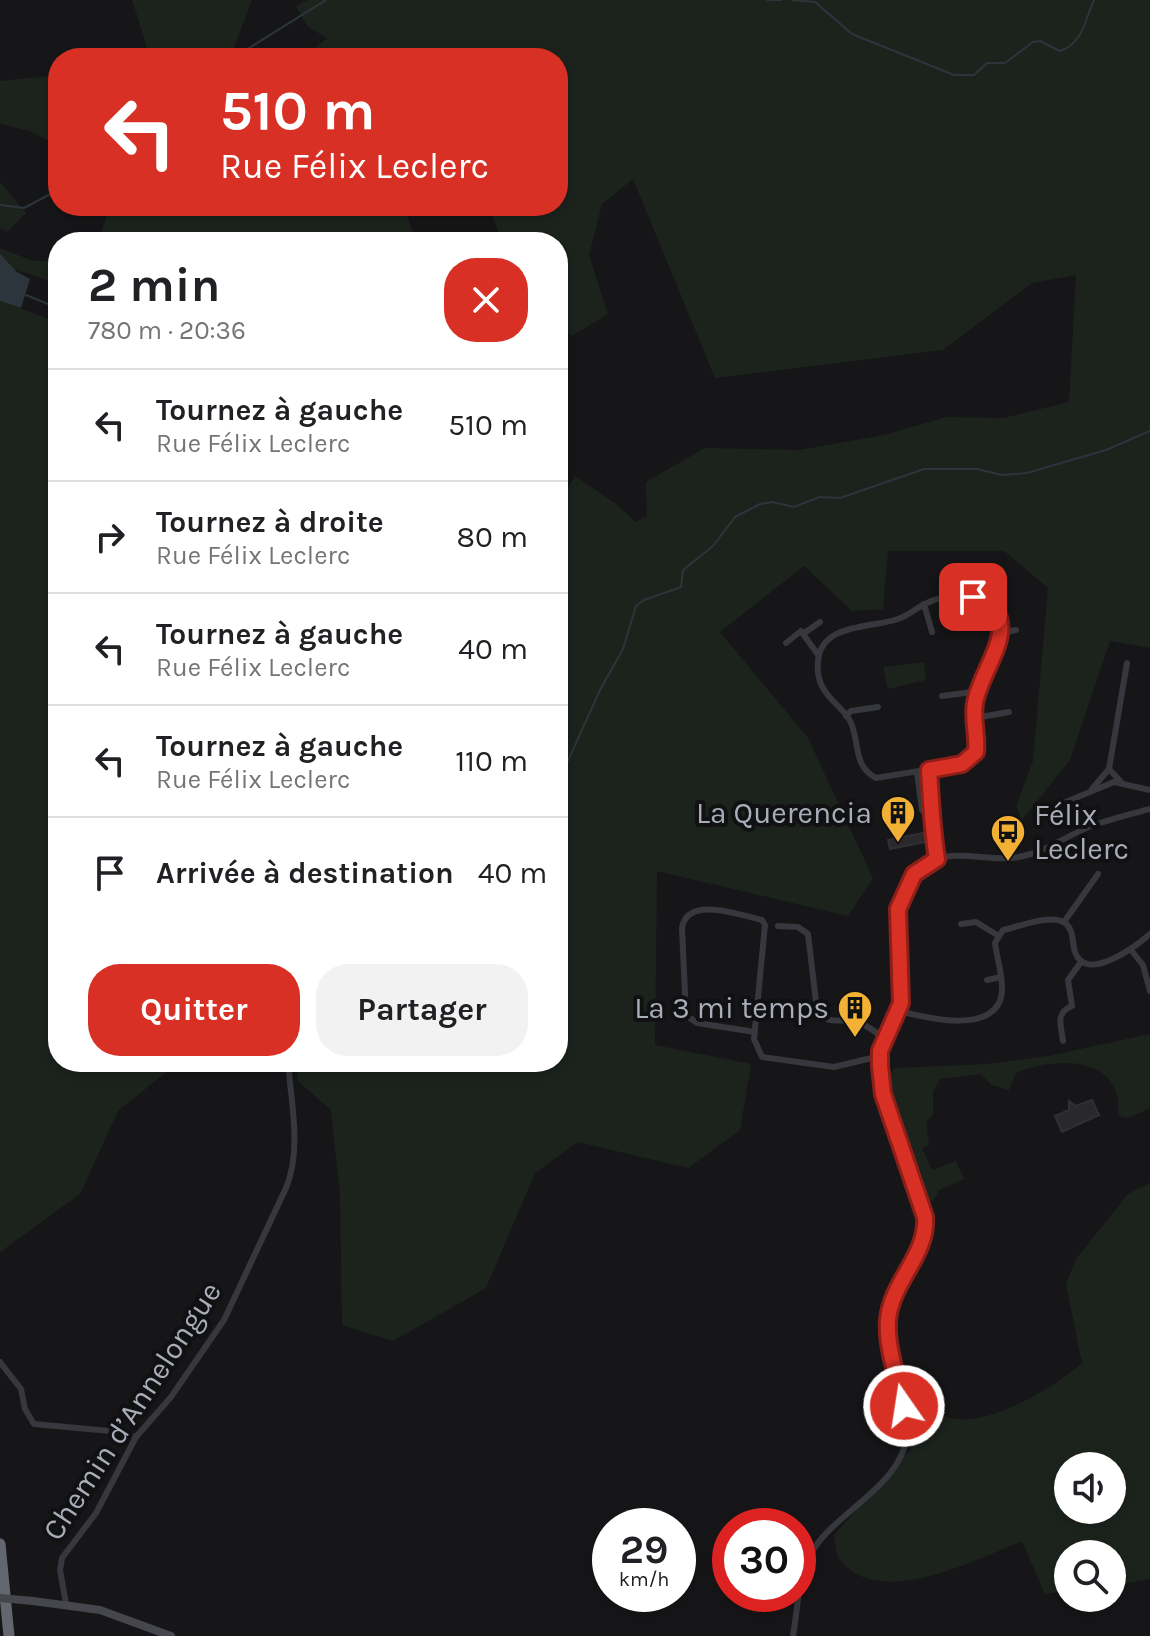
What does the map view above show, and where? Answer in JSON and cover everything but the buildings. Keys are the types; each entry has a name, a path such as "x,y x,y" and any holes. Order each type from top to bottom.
{"highway":[{"path":"0,1544 9,1636"}],"street":[{"path":"967,594 981,599 998,616 1001,633 977,694 977,745 971,759 962,764 917,772 876,778 870,774 857,755 850,721 824,690 819,678 822,646 837,633 898,619 946,596 967,594"},
{"path":"924,604 932,632"},
{"path":"803,634 820,622"},
{"path":"1001,633 1016,630"},
{"path":"786,643 801,631 819,656"},
{"path":"1091,790 1109,769 1127,663"},
{"path":"942,696 977,694"},
{"path":"846,716 851,711 878,707"},
{"path":"975,718 1009,712"},
{"path":"1109,769 1122,783"},
{"path":"929,770 934,809 930,818 937,859"},
{"path":"917,772 922,810 930,818"},
{"path":"1044,811 1091,790 1122,783 1150,790"},
{"path":"921,796 931,794"},
{"path":"793,1636 804,1568 815,1547 884,1478 898,1459 907,1437 888,1320 892,1304 927,1233 925,1217 883,1094 880,1056 899,1011 902,990 898,909 914,874 937,859 960,855 976,859 1016,858 1037,853 1092,826 1150,809"},
{"path":"1064,922 1098,874"},
{"path":"755,1032 697,1023 686,1015 682,928 683,921 693,911 706,909 748,917 762,920 765,925 755,1032 758,1052 767,1060 834,1067 880,1056"},
{"path":"899,1011 951,1021 982,1018 1000,1002 1001,977 995,943 997,935 1003,930 1054,919 1064,922 1069,926 1075,955 1081,962 1089,964 1119,958 1150,934"},
{"path":"961,924 976,922 997,935"},
{"path":"778,926 798,927 808,934 817,1010 821,1018 854,1021 885,1039"},
{"path":"1131,950 1143,965 1150,991"},
{"path":"1063,1041 1059,1016 1072,1006 1068,980 1081,962"},
{"path":"987,980 1001,977"},
{"name":"Chemin d’Annelongue","path":"66,1604 60,1570 62,1558 96,1513 136,1437 171,1397 224,1320 286,1188 293,1168 294,1142 289,1072"},
{"path":"0,1362 21,1389 28,1418 34,1424 121,1432 136,1437"},
{"path":"0,1598 100,1610 171,1636"}],"shaded area":[{"path":"132,0 252,0 234,48 147,47"},
{"path":"308,0 1150,0 1150,648 1110,641 1070,760 1022,820 1016,806 1033,761 1048,588 1004,551 888,551 883,609 852,611 804,566 720,632 808,738 873,878 848,916 657,871 655,1045 751,1064 740,1130 688,1168 578,1142 535,1173 486,1288 393,1341 342,1325 340,1195 331,1110 298,1081 297,1072 568,1072 568,488 575,476 636,522 647,516 646,482 705,448 799,450 884,435 947,417 1004,418 1069,402 1076,275 1032,283 943,350 715,378 633,179 602,204 589,255 608,314 572,336 568,332 568,232 498,232 493,216 568,216 568,48 315,48 327,38 307,26 296,6"},
{"path":"48,76 48,141 30,131 0,124 0,81"},
{"path":"0,182 26,213 7,232 0,228"},
{"path":"107,216 408,216 412,232 101,232"},
{"path":"0,248 33,261 48,261 48,281 0,264"},
{"path":"0,254 17,272 30,279 21,308 0,301"},
{"path":"0,301 48,318 48,1072 167,1072 118,1111 80,1194 0,1252"},
{"path":"924,662 926,680 888,689 883,667"},
{"path":"1150,1034 1150,1108 1128,1118 1118,1116 1117,1096 1111,1081 1085,1065 1068,1063 1032,1067 1016,1073 1009,1090 992,1085 980,1074 940,1079 933,1092 933,1115 926,1122 929,1145 922,1148 932,1170 956,1161 964,1179 939,1190 933,1201 928,1201 899,1126 890,1074 895,1068 987,1064 1048,1056"},
{"path":"1150,1183 1150,1579 1126,1583 1126,1540 1054,1540 1054,1593 1045,1594 1022,1541 928,1576 878,1581 857,1574 838,1557 834,1535 913,1447 915,1423 909,1383 917,1380 931,1404 943,1415 958,1419 976,1418 1016,1405 1070,1373 1082,1363 1066,1284 1076,1259 1128,1194"}],"waterway":[{"path":"249,48 326,0"},
{"path":"767,0 781,0"},
{"path":"792,0 815,2 852,34 954,75 974,75 987,63 1005,63 1033,42 1040,41 1060,51 1068,48 1082,30 1094,0"},
{"path":"0,205 24,208 48,195"},
{"path":"26,295 48,304"},
{"path":"568,761 600,690 623,649 636,606 644,600 681,587 683,570 713,546 735,517 760,504 772,502 794,507 819,497 840,498 924,469 977,469 1002,475 1027,473 1106,450 1150,431"}],"place":[{"name":"La Querencia","path":"898,844"},
{"name":"Félix Leclerc","path":"1008,863"},
{"name":"La 3 mi temps","path":"855,1039"}],"route":[{"path":"904,1406 889,1339 888,1320 892,1304 927,1233 925,1217 883,1094 880,1051 901,1003 897,932 902,895 914,874 937,859 930,818 934,809 929,770 962,764 976,752 974,704 1000,639 998,616 991,606 973,597"}]}
